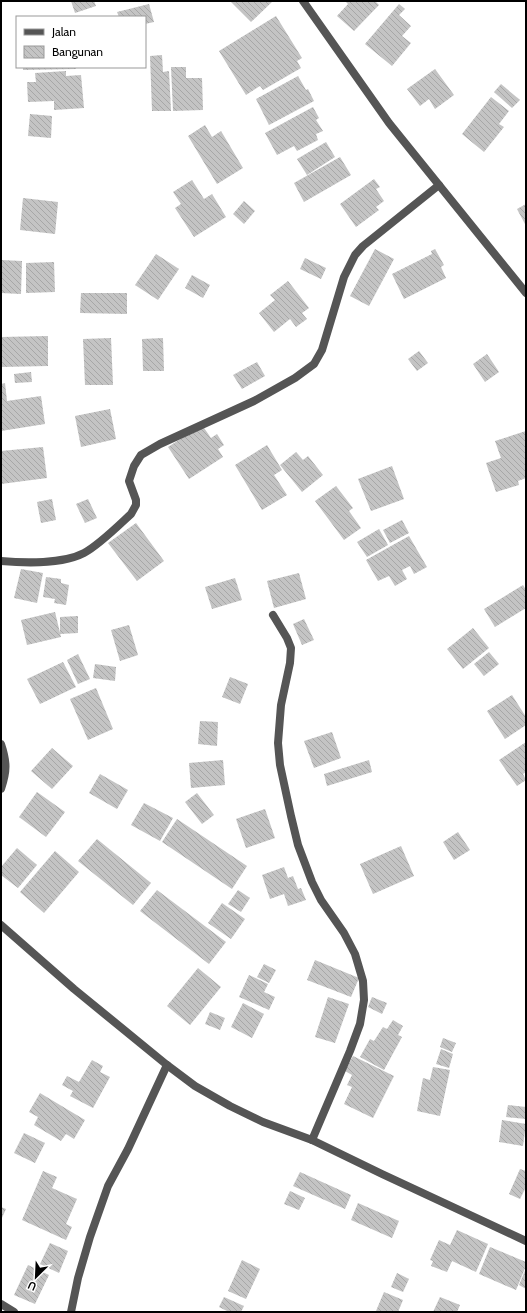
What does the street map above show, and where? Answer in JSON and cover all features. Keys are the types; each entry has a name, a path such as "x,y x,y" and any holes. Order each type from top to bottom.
{"street":[{"path":"303,1 389,123 526,293"},
{"path":"1,561 34,562 64,559 84,553 134,510 136,500 129,482 134,466 141,455 160,444 254,401 295,378 314,364 322,350 344,277 355,255 363,246 439,185"},
{"path":"273,615 287,638 291,648 290,663 281,705 278,743 280,765 298,846 312,882 321,900 344,933 355,954 363,981 364,1000 360,1024 312,1140"},
{"path":"1,744 6,763 6,771 1,789"},
{"path":"1,925 74,988 167,1065 195,1086 230,1106 263,1122 312,1140 526,1241"},
{"path":"71,1312 78,1278 90,1237 108,1186 128,1149 167,1065"},
{"path":"1,1304 14,1312"}],"building":[{"path":"71,1 94,1 96,6 75,13"},
{"path":"230,1 273,1 251,22"},
{"path":"345,1 375,1 379,5 354,31 337,16 348,4"},
{"path":"149,4 154,22 146,24 146,16 119,16 117,12"},
{"path":"399,4 405,9 399,15 411,26 402,36 411,43 392,66 365,44"},
{"path":"276,16 302,58 297,61 301,68 263,90 260,86 246,95 219,51"},
{"path":"162,55 163,72 169,71 171,111 152,111 150,56"},
{"path":"171,67 186,67 186,78 202,78 203,110 173,111"},
{"path":"23,68 76,68 76,69 23,70"},
{"path":"435,69 454,95 435,109 429,99 420,106 407,89"},
{"path":"66,71 66,76 81,75 84,108 54,110 54,101 28,102 27,82 36,82 35,73"},
{"path":"298,76 306,90 308,89 314,101 269,125 256,99"},
{"path":"501,84 520,100 512,108 494,92"},
{"path":"491,97 509,111 499,124 504,127 484,152 462,134"},
{"path":"313,107 319,118 316,120 323,131 316,134 318,140 297,151 294,146 277,155 265,133"},
{"path":"30,114 52,116 51,138 28,136"},
{"path":"205,125 212,137 221,131 243,168 217,184 188,136"},
{"path":"326,142 335,157 307,175 297,159"},
{"path":"340,157 351,175 304,202 294,183"},
{"path":"374,179 380,187 376,189 384,201 376,207 379,210 356,227 340,204"},
{"path":"192,180 204,199 212,194 226,217 194,237 175,208 181,204 173,192"},
{"path":"23,198 58,202 55,234 20,230"},
{"path":"244,201 255,211 244,224 233,214"},
{"path":"526,204 526,226 517,209"},
{"path":"375,249 394,259 369,306 350,296"},
{"path":"435,249 444,265 441,267 446,278 404,299 392,274 432,254 431,251"},
{"path":"156,254 179,269 158,300 135,285"},
{"path":"305,258 326,268 321,279 300,269"},
{"path":"1,260 22,261 21,294 1,293"},
{"path":"54,262 55,292 26,293 26,263"},
{"path":"192,275 210,285 203,298 185,288"},
{"path":"288,281 309,308 302,313 307,319 296,327 290,319 274,332 259,313 275,300 270,295"},
{"path":"81,293 127,293 127,314 80,313"},
{"path":"48,336 48,366 1,367 1,337"},
{"path":"111,338 113,385 85,385 83,339"},
{"path":"163,338 164,371 143,371 142,339"},
{"path":"419,351 428,363 417,371 408,359"},
{"path":"487,354 499,372 485,382 473,364"},
{"path":"257,362 265,376 242,389 233,375"},
{"path":"31,372 32,382 15,383 14,374"},
{"path":"5,383 7,401 41,396 45,424 1,431 1,384"},
{"path":"110,409 116,439 81,447 75,416"},
{"path":"202,425 211,438 217,434 224,445 218,449 223,457 189,479 168,447"},
{"path":"526,431 526,478 518,481 519,485 496,492 486,463 501,458 495,441"},
{"path":"267,445 282,470 274,475 287,495 262,510 235,465"},
{"path":"43,447 47,478 1,484 1,451"},
{"path":"296,452 303,460 308,456 323,475 302,492 280,465"},
{"path":"392,466 404,499 371,511 358,479"},
{"path":"336,486 353,508 349,511 361,528 344,540 315,501"},
{"path":"52,499 56,520 41,523 37,502"},
{"path":"88,499 97,518 85,523 76,504"},
{"path":"402,520 409,533 390,543 383,530"},
{"path":"136,523 164,561 137,581 108,543"},
{"path":"379,529 388,545 367,557 357,542"},
{"path":"409,536 427,567 414,574 410,566 402,570 407,579 395,586 389,576 378,581 366,560"},
{"path":"21,569 43,573 37,603 14,598"},
{"path":"299,573 306,599 274,608 267,581"},
{"path":"46,577 61,579 61,583 69,585 66,605 54,603 55,599 43,597"},
{"path":"235,578 242,600 212,609 205,587"},
{"path":"523,585 526,590 526,608 495,627 484,609"},
{"path":"55,612 61,637 27,645 21,620"},
{"path":"78,616 78,633 60,634 60,617"},
{"path":"304,619 314,640 302,645 293,624"},
{"path":"129,625 138,655 120,661 111,630"},
{"path":"473,628 489,648 463,669 447,649"},
{"path":"489,652 499,664 484,676 474,664"},
{"path":"78,654 90,679 78,684 67,660"},
{"path":"63,662 76,687 40,704 27,679"},
{"path":"95,664 116,667 115,681 93,678"},
{"path":"230,677 248,684 240,704 222,697"},
{"path":"96,688 113,729 88,740 70,699"},
{"path":"512,695 526,717 526,725 505,739 487,711"},
{"path":"200,721 218,722 217,746 198,744"},
{"path":"332,732 341,758 314,768 304,741"},
{"path":"526,742 526,772 523,774 526,780 517,786 499,760"},
{"path":"52,748 73,766 52,789 31,771"},
{"path":"223,760 225,785 191,788 189,763"},
{"path":"369,760 372,772 327,786 324,774"},
{"path":"100,774 128,790 117,809 89,793"},
{"path":"37,792 65,812 46,837 19,817"},
{"path":"197,793 214,815 202,824 185,802"},
{"path":"144,803 173,818 160,841 131,825"},
{"path":"265,809 275,838 246,848 236,819"},
{"path":"177,819 247,866 232,889 162,842"},
{"path":"458,832 470,850 454,860 443,842"},
{"path":"97,839 151,883 133,905 78,861"},
{"path":"401,846 414,876 373,894 360,864"},
{"path":"17,848 37,865 18,888 1,875 1,867"},
{"path":"55,851 79,872 44,913 20,892"},
{"path":"284,867 288,878 293,876 298,889 301,888 306,900 288,906 284,894 270,899 262,875"},
{"path":"157,890 226,942 209,964 140,911"},
{"path":"238,890 250,898 241,912 228,904"},
{"path":"222,903 245,919 231,939 208,923"},
{"path":"315,960 359,978 351,997 307,980"},
{"path":"264,964 276,970 269,983 257,977"},
{"path":"198,968 221,987 190,1025 167,1006"},
{"path":"249,975 268,984 264,992 275,997 269,1010 239,997"},
{"path":"328,997 349,1004 335,1043 315,1037"},
{"path":"372,997 387,1003 382,1014 368,1007"},
{"path":"243,1003 264,1014 252,1038 231,1027"},
{"path":"210,1012 225,1018 220,1030 205,1024"},
{"path":"393,1020 403,1026 398,1035 402,1037 384,1070 360,1057 370,1039 374,1041 383,1027 387,1029"},
{"path":"443,1038 456,1043 452,1052 440,1047"},
{"path":"441,1049 453,1054 449,1068 436,1064"},
{"path":"353,1056 394,1076 373,1118 344,1104 352,1087 347,1085 352,1075 345,1071"},
{"path":"92,1060 103,1066 100,1072 110,1077 93,1108 70,1096 73,1091 62,1085 67,1076 79,1082"},
{"path":"433,1067 450,1070 440,1116 417,1111 423,1078 430,1080"},
{"path":"40,1093 85,1120 74,1139 66,1134 61,1141 34,1125 38,1117 29,1112"},
{"path":"508,1105 526,1107 526,1119 506,1117"},
{"path":"502,1120 526,1124 523,1146 499,1142"},
{"path":"24,1133 45,1143 35,1163 14,1153"},
{"path":"520,1169 526,1171 526,1187 520,1199 509,1194"},
{"path":"43,1171 57,1177 52,1188 77,1199 66,1224 72,1227 66,1240 22,1220"},
{"path":"300,1172 351,1195 345,1209 293,1186"},
{"path":"290,1191 305,1198 299,1210 284,1204"},
{"path":"358,1203 399,1221 392,1238 351,1220"},
{"path":"1,1207 6,1209 1,1220"},
{"path":"457,1230 488,1244 476,1272 452,1261 447,1272 431,1266 433,1261 430,1260 439,1240 450,1245"},
{"path":"50,1243 68,1251 59,1273 40,1264"},
{"path":"490,1247 526,1262 526,1266 516,1290 479,1274"},
{"path":"242,1260 260,1269 246,1299 228,1291"},
{"path":"28,1265 49,1275 35,1304 14,1295"},
{"path":"526,1268 526,1289 519,1285"},
{"path":"397,1273 409,1279 403,1292 391,1287"},
{"path":"384,1292 403,1300 398,1312 376,1311"},
{"path":"224,1297 244,1306 241,1312 229,1312 219,1307"},
{"path":"440,1297 460,1305 457,1312 433,1312"}]}
